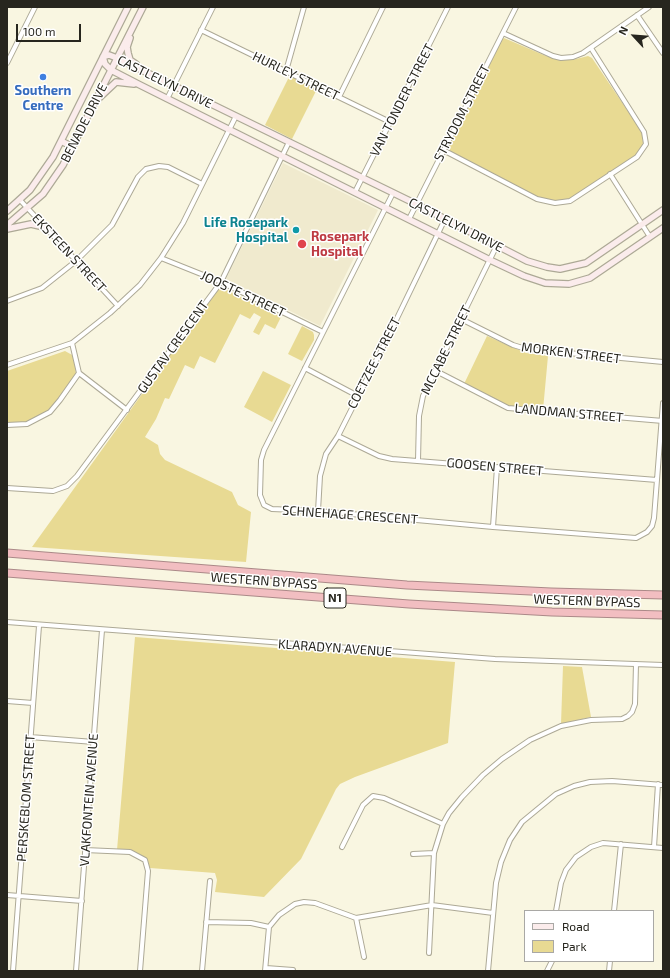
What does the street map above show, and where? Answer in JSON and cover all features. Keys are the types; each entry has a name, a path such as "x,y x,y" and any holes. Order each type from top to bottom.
{"highway":[{"name":"WESTERN BYPASS","path":"7,554 407,585 663,596"},
{"name":"WESTERN BYPASS","path":"7,573 409,604 552,612 663,615"}],"street":[{"path":"7,63 35,7"},
{"name":"BENADE DRIVE","path":"7,211 39,180 61,141 128,7"},
{"name":"BENADE DRIVE","path":"7,225 28,208 52,183 73,147 143,7"},
{"path":"167,99 213,7"},
{"path":"286,71 304,7"},
{"path":"339,96 383,7"},
{"name":"VAN TONDER STREET","path":"354,192 448,7"},
{"name":"STRYDOM STREET","path":"409,219 516,7"},
{"path":"503,33 561,58 573,57 591,48 649,7"},
{"path":"637,15 663,53"},
{"path":"134,24 127,47 130,60 149,73"},
{"name":"HURLEY STREET","path":"201,30 390,122"},
{"path":"443,150 538,199 550,203 570,201 637,157 646,144 644,132 591,48"},
{"name":"CASTLELYN DRIVE","path":"663,210 586,263 560,269 547,267 527,261 416,204 149,73 109,55 103,57 105,64 111,70 167,99 490,260 524,276 545,283 569,284 590,278 663,228"},
{"path":"95,102 116,82 140,85"},
{"path":"7,365 72,343 118,306 140,285 162,258 183,223 236,116"},
{"path":"61,141 73,147"},
{"name":"GUSTAV CRESCENT","path":"7,488 53,491 67,486 127,410 221,282 289,142"},
{"path":"7,301 42,288 76,261 112,225 138,177 146,169 159,166 168,167 202,184"},
{"path":"610,174 650,237"},
{"name":"SCHNEHAGE CRESCENT","path":"393,193 264,450 261,460 260,495 264,505 268,508 636,538 647,532 652,526 654,518 663,403"},
{"name":"EKSTEEN STREET","path":"20,200 118,306"},
{"name":"COETZEE STREET","path":"318,511 322,467 326,454 338,436 445,219"},
{"path":"7,229 31,224 44,227"},
{"name":"MCCABE STREET","path":"418,461 420,406 497,245"},
{"name":"JOOSTE STREET","path":"162,258 221,282 323,332"},
{"name":"MORKEN STREET","path":"461,319 514,345 526,349 663,362"},
{"path":"72,343 79,373 127,410"},
{"path":"305,368 358,396"},
{"name":"LANDMAN STREET","path":"436,371 508,408 662,421"},
{"path":"7,425 27,424 50,412 79,373"},
{"name":"GOOSEN STREET","path":"338,436 379,456 392,459 657,480"},
{"path":"493,527 497,467"},
{"name":"KLARADYN AVENUE","path":"7,622 39,626 495,659 663,665"},
{"name":"PERSKEBLOM STREET","path":"13,971 39,626"},
{"name":"VLAKFONTEIN AVENUE","path":"76,971 102,630"},
{"path":"429,953 434,853 443,824 459,800 502,759 530,740 561,726 591,720 622,719 628,716 632,712 635,704 636,664"},
{"path":"7,701 33,703"},
{"path":"30,737 94,742"},
{"path":"488,971 496,883 501,862 510,840 522,822 536,808 556,794 574,786 590,782 618,781 661,784 654,847"},
{"path":"342,847 363,805 373,796 384,798 443,824"},
{"path":"556,910 560,883 566,870 576,856 591,847 603,843 663,848"},
{"path":"614,910 620,844"},
{"path":"85,850 130,852 145,860 148,872 140,971"},
{"path":"413,854 434,853"},
{"path":"202,971 210,881"},
{"path":"7,895 82,901"},
{"path":"293,970 266,970 269,927 286,909 295,904 304,902 315,903 356,918 432,905 493,913"},
{"path":"356,918 364,957"},
{"path":"206,922 251,923 269,927"},
{"path":"7,956 14,957"},
{"path":"547,971 552,962"}],"shaded area":[{"name":"Rosepark Hospital","path":"283,163 378,210 320,326 226,279"}],"green space":[{"path":"504,38 546,56 560,60 572,60 588,56 592,58 642,132 643,143 641,149 636,155 568,200 559,203 538,197 452,153 449,149 449,144 501,40"},
{"path":"290,75 317,89 292,139 265,125"},
{"path":"225,289 281,317 275,329 265,324 259,335 253,332 261,317 254,313 250,319 240,314 215,363 200,356 194,369 185,365 169,399 165,398 156,419 145,437 158,445 160,454 165,460 232,492 238,505 251,512 246,562 32,547 216,291"},
{"path":"302,326 313,332 314,340 302,361 288,354"},
{"path":"487,336 526,353 548,356 543,410 509,406 464,384"},
{"path":"65,351 74,356 76,374 49,411 30,423 7,424 7,371"},
{"path":"263,371 291,385 272,422 244,407"},
{"path":"135,637 455,662 448,743 355,777 340,784 336,789 301,859 264,897 215,892 217,880 215,873 150,868 145,858 139,854 117,850"},
{"path":"563,666 582,667 591,717 561,724"}],"place":[{"name":"Southern Centre","path":"43,77"},
{"name":"Life Rosepark Hospital","path":"296,230"},
{"name":"Rosepark Hospital","path":"302,244"}]}
